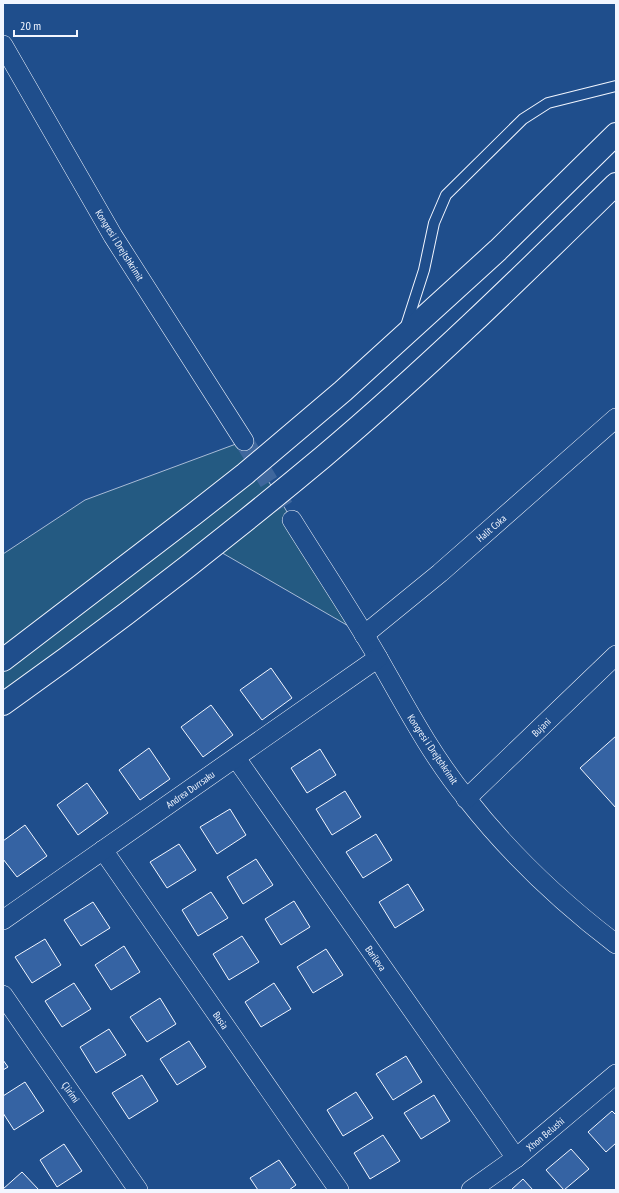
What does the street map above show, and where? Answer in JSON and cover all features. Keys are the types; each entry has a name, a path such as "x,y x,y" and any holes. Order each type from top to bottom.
{"highway":[{"path":"3,660 245,474 343,391 402,339 498,250 616,134"},
{"path":"3,704 212,547 323,456 472,323 616,184"}],"street":[{"name":"Kongresi i Drejtshkrimit","path":"3,45 113,236 244,441"},
{"name":"Halit Coka","path":"364,635 440,573 616,418"},
{"name":"Kongresi i Drejtshkrimit","path":"292,520 378,658 410,716 440,763 466,799 504,843 553,892 588,923 616,944"},
{"name":"Bujani","path":"466,799 616,655"},
{"name":"Andrea Durrsaku","path":"3,920 378,658"},
{"name":"Barileva","path":"236,758 516,1158"},
{"name":"Busia","path":"103,850 339,1190"},
{"name":"Çlirimi","path":"3,995 138,1190"},
{"name":"Xhon Belushi","path":"471,1190 516,1158 616,1074"}],"lane":[{"path":"402,339 424,270 434,223 446,195 523,119 548,102 616,86"}],"shaded area":[{"path":"244,441 364,635 212,547 3,704 3,554 85,500"}],"building":[{"path":"271,668 292,698 262,720 240,690"},
{"path":"211,705 233,735 203,757 181,727"},
{"path":"616,736 616,808 580,768"},
{"path":"149,748 170,779 140,800 119,770"},
{"path":"320,749 336,775 307,793 291,768"},
{"path":"87,783 108,813 78,835 57,805"},
{"path":"345,791 361,817 332,835 316,809"},
{"path":"230,809 246,835 217,854 200,827"},
{"path":"25,825 47,856 17,877 3,859 3,841"},
{"path":"376,834 392,860 363,878 346,852"},
{"path":"179,844 196,870 167,888 150,862"},
{"path":"256,859 273,885 243,904 227,877"},
{"path":"408,884 424,910 395,928 379,902"},
{"path":"211,892 228,918 198,936 182,910"},
{"path":"294,901 310,927 281,945 265,919"},
{"path":"93,902 110,928 81,946 64,920"},
{"path":"242,936 259,962 229,980 213,954"},
{"path":"45,939 61,965 32,983 15,957"},
{"path":"124,946 140,972 111,990 95,965"},
{"path":"326,949 343,975 313,993 297,967"},
{"path":"74,983 91,1009 62,1027 45,1001"},
{"path":"274,983 291,1009 261,1027 245,1002"},
{"path":"160,998 176,1024 147,1042 130,1017"},
{"path":"109,1029 126,1055 96,1073 80,1047"},
{"path":"189,1041 206,1067 177,1085 160,1059"},
{"path":"406,1056 422,1082 393,1100 376,1074"},
{"path":"3,1060 8,1067 3,1070"},
{"path":"142,1075 158,1101 129,1119 112,1093"},
{"path":"25,1082 44,1111 14,1130 3,1113 3,1096"},
{"path":"356,1092 373,1118 343,1136 327,1110"},
{"path":"434,1095 450,1121 421,1139 404,1113"},
{"path":"612,1111 616,1115 616,1143 606,1152 588,1132"},
{"path":"383,1135 400,1161 370,1179 354,1153"},
{"path":"64,1144 82,1171 57,1187 40,1160"},
{"path":"571,1149 589,1169 564,1190 546,1170"},
{"path":"279,1160 296,1185 289,1190 258,1190 250,1178"},
{"path":"22,1172 39,1190 3,1190 3,1189"},
{"path":"523,1179 533,1190 511,1190"}],"tunnel":[{"path":"244,441 292,520"}]}
